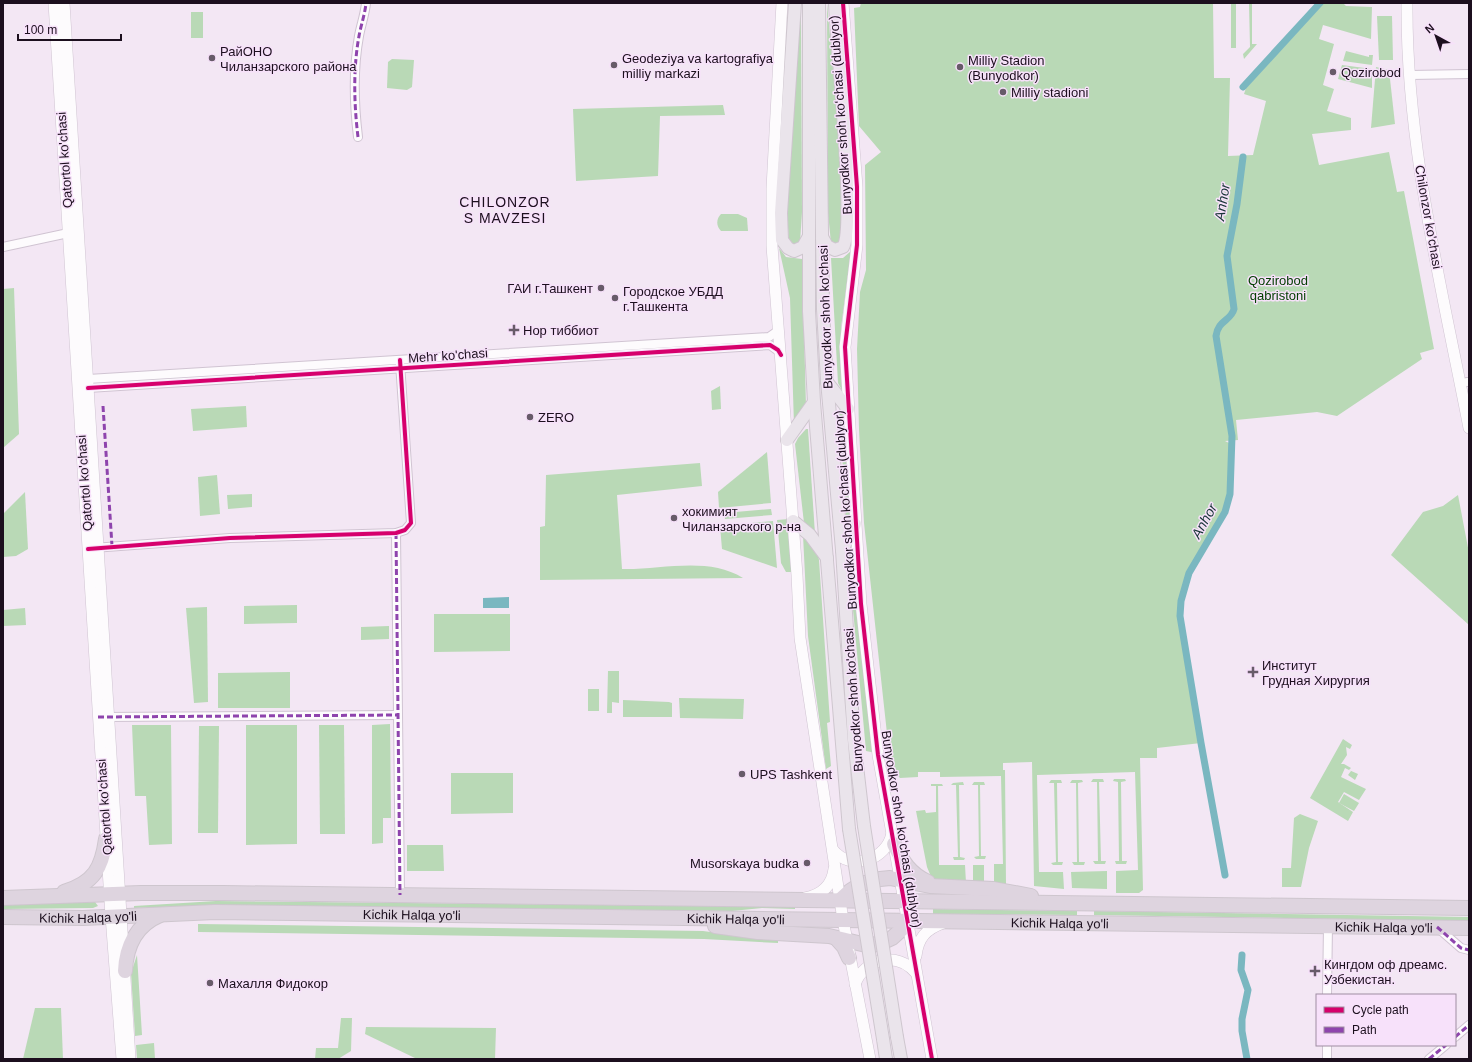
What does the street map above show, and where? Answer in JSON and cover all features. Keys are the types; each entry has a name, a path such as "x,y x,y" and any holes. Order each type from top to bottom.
{"highway":[{"path":"893,838 903,861 914,874 921,879 944,887"},
{"path":"53,896 81,886 92,878 100,863 106,839"},
{"path":"840,900 853,888 866,882 885,878 900,879 930,886 992,889 1068,903"},
{"name":"Kichik Halqa yo'li","path":"3,898 115,894 400,895 1469,908"},
{"path":"727,919 753,912 797,912 800,910 800,905 792,900"},
{"path":"1094,904 1088,907 1086,912 1088,919 1094,923"},
{"name":"Kichik Halqa yo'li","path":"3,917 116,916 215,912 1469,928"},
{"path":"125,971 126,953 135,935 144,924 162,914"},
{"path":"631,917 758,932 814,934 866,945 879,944 897,935 907,921"},
{"path":"841,939 849,958"}],"main road":[{"path":"795,3 782,187 782,238 786,247 794,251 803,247 808,238"},
{"name":"Bunyodkor shoh ko'chasi","path":"809,3 822,237 827,381 842,550 854,740 864,826 901,1059"},
{"name":"Bunyodkor shoh ko'chasi","path":"819,3 814,82 808,238 814,402 849,828 886,1059"},
{"path":"822,237 827,246 835,250 843,247 847,237 847,190 835,3"},
{"path":"827,381 848,409"},
{"path":"787,440 814,402"},
{"path":"793,521 810,535 827,558"},
{"path":"842,550 855,524"}],"street":[{"name":"Qatortol ko'chasi","path":"54,3 73,232 83,384 115,894 122,1059"},
{"name":"Qatortol ko'chasi","path":"64,3 73,232"},
{"path":"358,137 354,94 359,36 366,3"},
{"path":"782,3 772,246 793,521 800,638 843,920 841,939"},
{"name":"Bunyodkor shoh koʻchasi (dublyor)","path":"843,3 857,187 857,245 845,346 861,604 878,755 932,1059"},
{"name":"Chilonzor ko'chasi","path":"1407,3 1425,168 1465,382 1469,428"},
{"name":"Chilonzor ko'chasi","path":"1414,75 1415,3"},
{"path":"1414,75 1469,74"},
{"path":"3,247 73,232"},
{"path":"779,330 770,341 781,355"},
{"name":"Mehr ko'chasi","path":"83,384 770,341"},
{"path":"93,548 230,538 396,533 405,530 411,523 404,364"},
{"name":"Chilonzor ko'chasi","path":"1465,382 1469,395"},
{"path":"396,533 400,895"},
{"path":"104,717 398,715"},
{"name":"Qatortol ko'chasi","path":"104,717 106,839 115,894"},
{"path":"833,853 848,860 868,860 881,853 893,838"},
{"path":"792,900 813,896 827,887 833,875 833,853"},
{"name":"Qatortol ko'chasi","path":"116,916 125,971 130,1059"},
{"path":"916,973 917,947 920,938 931,928 948,921"},
{"path":"1327,994 1328,926"},
{"path":"1437,927 1461,948 1469,950"},
{"path":"849,958 870,1059"},
{"path":"854,984 865,968 882,960 901,962 916,973"},
{"path":"1456,1036 1469,1025"},
{"path":"1327,1046 1327,1059"},
{"path":"1430,1059 1445,1046"}],"green space":[{"path":"827,3 842,168 842,245 831,243 828,213"},
{"name":"Qozirobod qabristoni","path":"861,3 1213,3 1214,78 1230,78 1228,156 1253,155 1266,101 1244,94 1246,88 1324,3 1343,3 1346,6 1372,7 1371,39 1323,25 1319,39 1334,44 1323,85 1334,89 1327,111 1351,118 1351,130 1312,134 1319,165 1389,152 1397,192 1404,191 1434,349 1420,353 1422,359 1337,416 1317,412 1236,420 1238,440 1225,441 1231,444 1231,461 1230,487 1225,512 1189,573 1181,601 1180,616 1183,638 1201,743 1157,748 1157,758 1140,758 1143,890 1139,893 1116,893 1116,871 1138,870 1135,772 1037,775 1039,872 1063,872 1064,889 1034,886 1032,762 1003,763 1003,770 1005,770 1006,885 994,884 994,864 1003,864 1001,776 940,777 940,772 918,772 918,777 900,778 890,761 864,523 859,430 857,349 860,292 866,270 865,165 881,152 859,126 854,8 860,7"},
{"path":"1231,3 1236,3 1236,48 1231,48"},
{"path":"1249,3 1252,3 1252,44 1257,44 1244,59 1243,54 1250,47"},
{"path":"801,5 802,212 800,243 796,247 789,242 787,213"},
{"path":"191,12 203,12 203,38 191,38"},
{"path":"1377,16 1392,16 1393,60 1379,60"},
{"path":"1346,51 1369,57 1369,55 1373,55 1372,65 1343,61"},
{"path":"392,59 414,60 412,87 407,90 387,88 388,62"},
{"path":"1342,65 1372,69 1372,88 1338,79"},
{"path":"1376,67 1389,70 1395,124 1371,128"},
{"path":"723,105 725,115 660,116 658,176 576,181 573,109"},
{"path":"721,214 738,214 747,218 748,231 721,231 717,222"},
{"path":"779,248 786,257 802,259 806,406 794,425 790,298"},
{"path":"851,251 841,328 843,392 838,383 831,258 843,258"},
{"path":"14,288 19,434 3,448 3,289"},
{"path":"720,386 721,409 712,410 711,391"},
{"path":"246,406 247,427 193,431 191,409"},
{"path":"839,409 844,412 852,521 847,530"},
{"path":"806,429 808,429 815,534 804,523 795,444"},
{"path":"767,452 771,503 719,508 718,492"},
{"path":"700,463 702,486 617,495 622,569 684,566 715,567 729,571 743,578 540,580 540,527 545,526 546,475"},
{"path":"217,475 220,514 200,516 198,477"},
{"path":"25,492 28,549 16,556 3,557 3,514"},
{"path":"252,494 252,507 228,509 227,495"},
{"path":"1458,495 1469,553 1469,625 1391,555 1423,512 1443,506"},
{"path":"771,509 772,515 725,519 724,513"},
{"path":"789,519 793,572 786,572 781,563 777,520"},
{"path":"773,521 777,568 722,549 720,526"},
{"path":"803,535 817,551 819,560 830,722 827,723 831,766 826,769 808,636"},
{"path":"852,548 876,753 866,751 851,588 849,555"},
{"path":"297,605 297,623 244,624 244,606"},
{"path":"207,607 208,702 194,703 186,608"},
{"path":"25,608 26,625 3,626 3,610"},
{"path":"434,614 510,614 510,651 434,652"},
{"path":"389,626 389,639 361,640 361,627"},
{"path":"608,671 619,671 619,703 612,702 612,713 607,713"},
{"path":"290,672 290,708 218,708 218,673"},
{"path":"588,689 599,689 599,711 588,711"},
{"path":"679,698 744,699 743,719 680,718"},
{"path":"623,700 672,703 672,717 623,717"},
{"path":"390,724 391,818 383,818 383,843 372,844 372,725"},
{"path":"132,725 171,725 172,844 149,845 146,796 135,796"},
{"path":"246,725 297,725 297,844 246,845"},
{"path":"319,725 344,725 345,834 320,834"},
{"path":"199,726 219,726 218,833 198,833"},
{"path":"1343,739 1352,745 1350,749 1346,747 1347,755 1341,764 1351,768 1349,770 1345,768 1341,777 1366,789 1359,800 1344,792 1338,802 1353,812 1348,821 1310,798"},
{"path":"1349,770 1358,774 1355,780 1348,775 1351,771"},
{"path":"451,773 513,773 513,813 451,814"},
{"path":"1093,779 1103,779 1104,782 1099,782 1101,861 1106,861 1105,864 1095,864 1093,861 1098,861 1097,782 1091,782"},
{"path":"1114,779 1125,779 1126,781 1121,782 1122,861 1127,861 1126,864 1116,864 1115,861 1119,861 1118,782 1113,781"},
{"path":"1051,780 1061,780 1062,783 1057,783 1058,862 1063,862 1062,865 1053,865 1051,863 1056,862 1054,783 1049,783"},
{"path":"1072,780 1082,780 1083,782 1078,783 1079,862 1085,862 1084,865 1074,865 1072,862 1077,862 1076,783 1070,783"},
{"path":"963,782 964,785 959,785 960,857 965,858 964,860 954,860 953,857 958,857 956,785 951,785 953,783"},
{"path":"974,782 984,782 985,785 980,785 981,856 986,856 985,859 976,859 974,857 979,856 978,785 972,785"},
{"path":"931,784 942,784 943,786 938,786 939,865 965,865 966,883 932,879 927,867 916,811 925,810 926,813 936,812 936,786 931,786"},
{"path":"1344,794 1359,803 1354,811 1339,803"},
{"path":"1300,814 1318,821 1309,848 1301,887 1282,887 1282,868 1291,868 1294,818"},
{"path":"407,845 443,845 444,871 407,871"},
{"path":"973,865 984,865 984,884 973,884"},
{"path":"1107,871 1107,889 1072,888 1071,872"},
{"path":"216,901 795,907 795,909 762,908 732,911 216,905 134,908 134,906"},
{"path":"95,902 98,906 93,908 3,909 3,904"},
{"path":"933,909 1077,911 1077,915 933,914"},
{"path":"1094,911 1469,917 1469,921 1094,915"},
{"path":"198,924 703,931 778,941 778,943 704,939 198,932"},
{"path":"137,955 142,1035 135,1036 131,973"},
{"path":"35,1008 61,1008 63,1059 23,1059"},
{"path":"341,1018 352,1018 351,1051 338,1059 315,1059 316,1048 338,1048"},
{"path":"366,1027 496,1028 495,1059 417,1059 365,1034"},
{"path":"154,1043 155,1059 137,1059 136,1045"}],"water":[{"path":"509,597 509,608 483,608 483,598"}],"waterway":[{"name":"Anhor","path":"1243,87 1320,3"},
{"name":"Anhor","path":"1225,875 1180,616 1181,601 1189,573 1225,512 1230,494 1232,436 1216,336 1219,327 1230,316 1234,309 1227,256 1237,204 1243,157"},
{"name":"Anhor","path":"1242,955 1241,970 1248,990 1242,1019 1242,1031 1247,1059"}],"marked path":[{"path":"358,137 355,74 357,48 366,3"},
{"path":"103,406 112,546"},
{"path":"396,533 400,895"},
{"path":"98,717 398,715"},
{"path":"1437,927 1461,948 1469,950"},
{"path":"1456,1036 1469,1025"},
{"path":"1429,1059 1445,1046"}],"cycle path":[{"path":"843,3 857,187 857,245 845,347 861,604 878,755 932,1059"},
{"path":"88,388 770,345 778,350 781,355"},
{"path":"88,549 230,538 396,533 405,530 411,523 400,360"}],"place":[{"name":"РайОНО Чиланзарского района","path":"212,58"},
{"name":"Geodeziya va kartografiya milliy markazi","path":"614,65"},
{"name":"Milliy Stadion (Bunyodkor)","path":"960,67"},
{"name":"Qozirobod","path":"1333,72"},
{"name":"Milliy stadioni","path":"1003,92"},
{"name":"ГАИ г.Ташкент","path":"601,288"},
{"name":"Городское УБДД г.Ташкента","path":"615,298"},
{"name":"Нор тиббиот","path":"514,330"},
{"name":"ZERO","path":"530,417"},
{"name":"хокимият Чиланзарского р-на","path":"674,518"},
{"name":"Институт Грудная Хирургия","path":"1253,672"},
{"name":"UPS Tashkent","path":"742,774"},
{"name":"Musorskaya budka","path":"807,863"},
{"name":"Кингдом оф дреамс. Узбекистан.","path":"1315,971"},
{"name":"Махалля Фидокор","path":"210,983"}],"district":[{"name":"CHILONZOR S MAVZESI","path":"505,210"}]}
